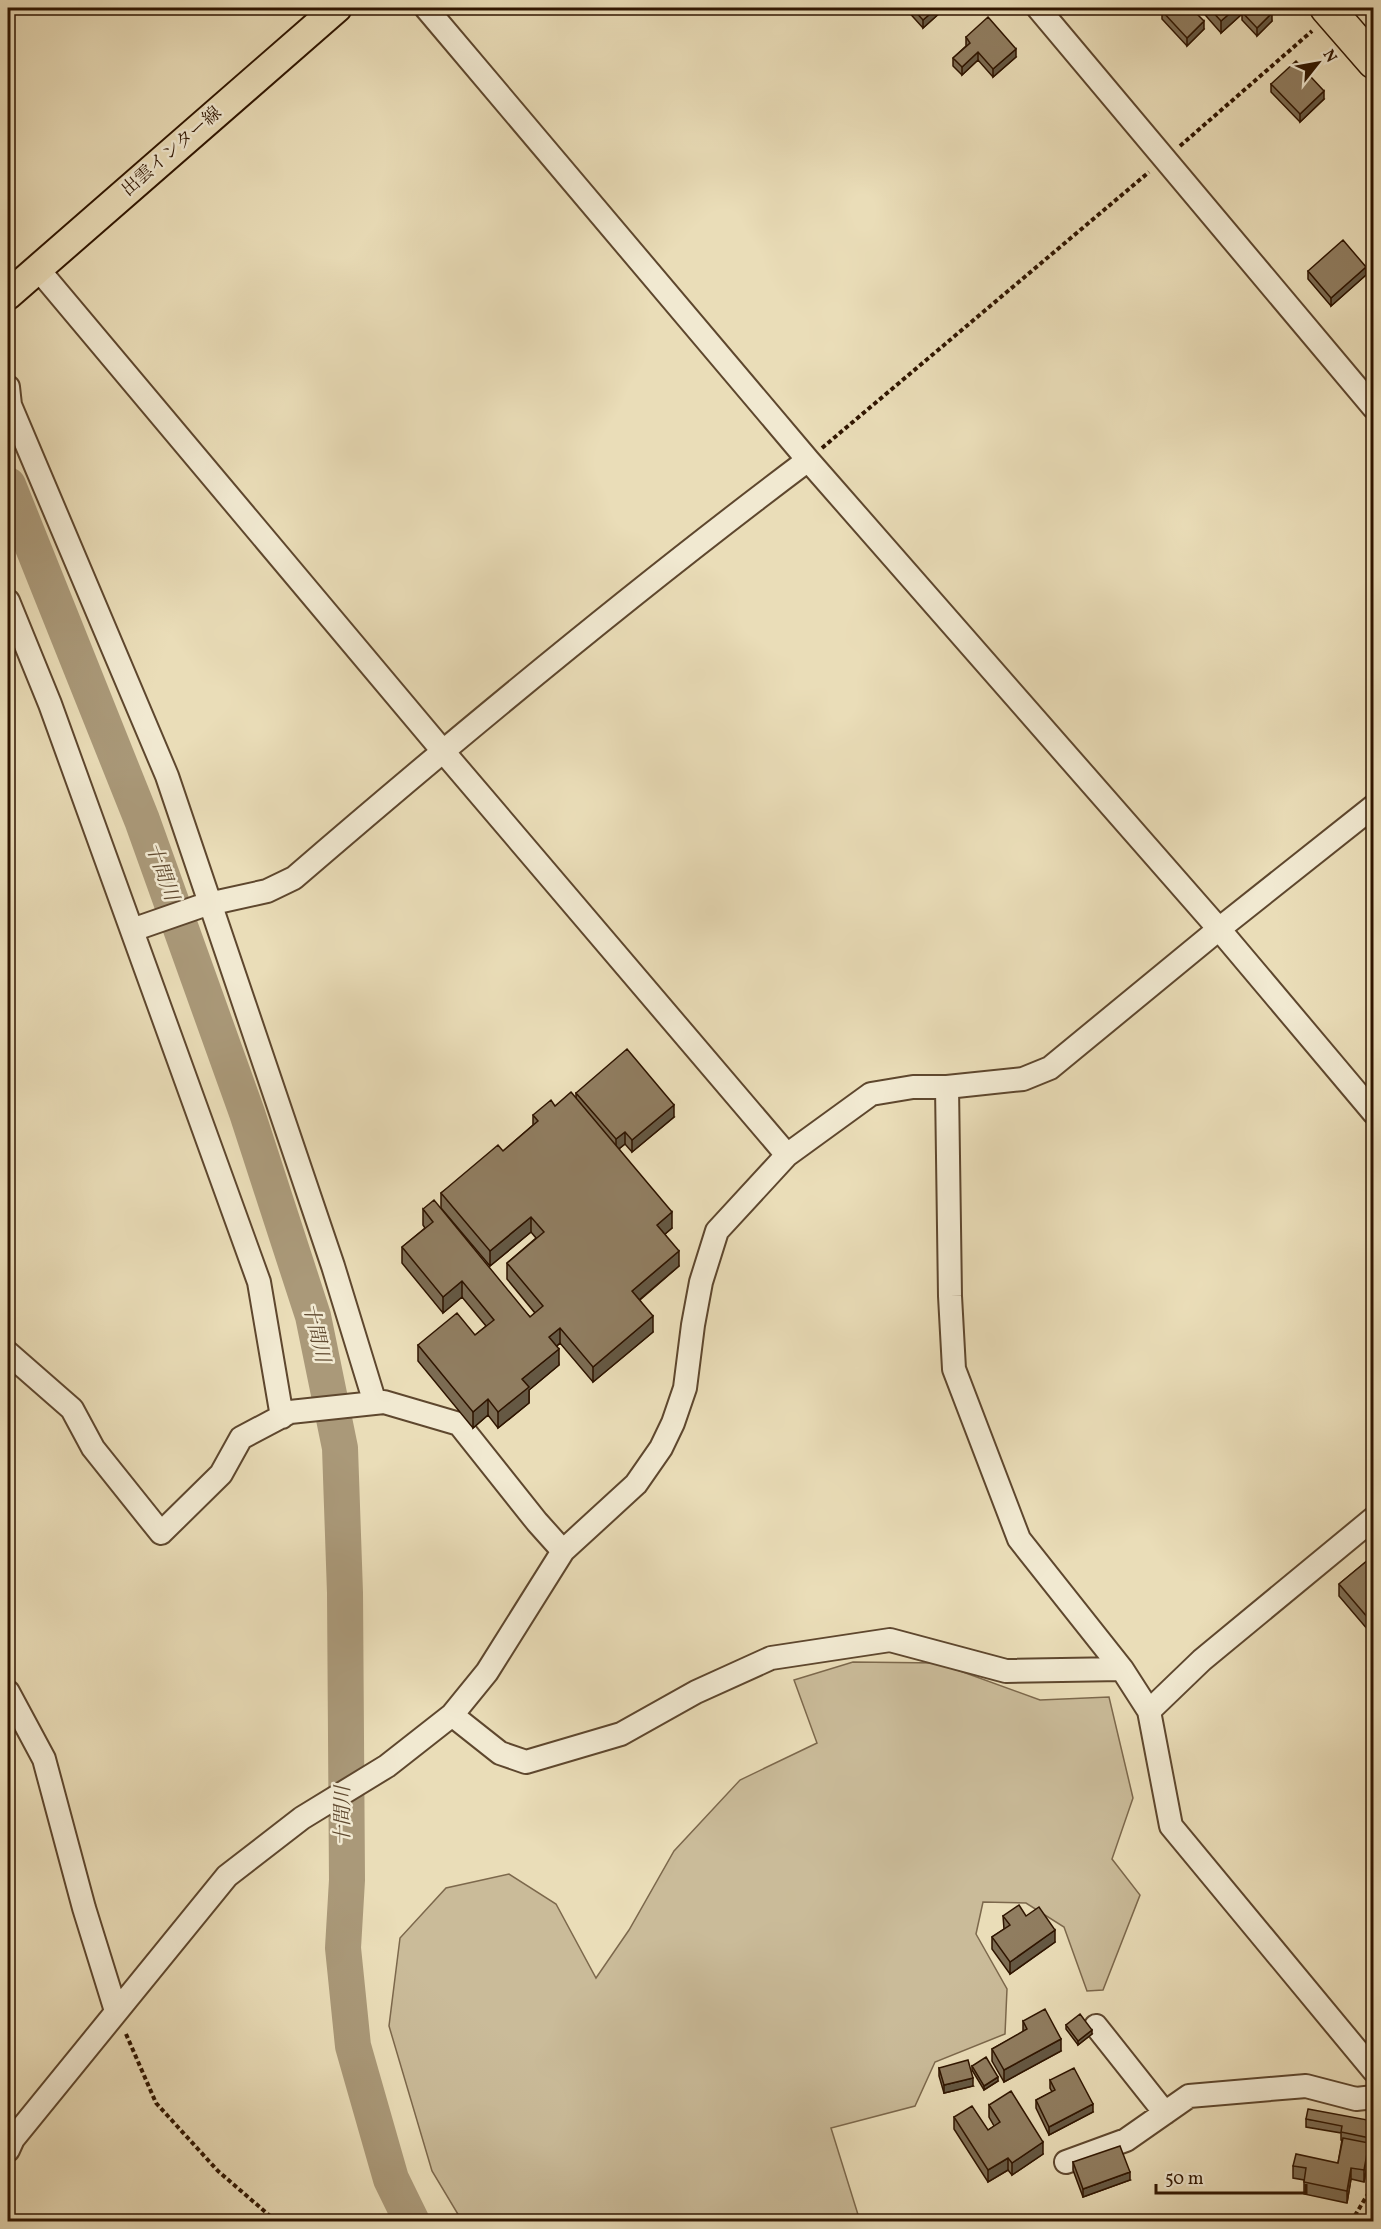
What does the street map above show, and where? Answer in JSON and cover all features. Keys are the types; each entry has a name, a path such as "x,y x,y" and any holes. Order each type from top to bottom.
{"highway":[{"path":"1332,10 1374,62"}],"main road":[{"name":"出雲インター線","path":"8,295 337,8"}],"street":[{"path":"426,8 808,460 1219,928 1374,1113"},
{"path":"1038,8 1374,408"},
{"path":"38,269 442,750 787,1155"},
{"path":"8,387 10,405 167,776 207,904 333,1266 369,1403"},
{"path":"137,928 207,904 267,891 294,878 442,750 704,538 808,460"},
{"path":"8,601 137,928 259,1282 286,1415"},
{"path":"8,2150 13,2139 227,1876 302,1818 387,1766 452,1715 487,1671 563,1551 636,1484 661,1448 673,1423 685,1388 701,1282 717,1231 787,1155 871,1094 913,1087 948,1087 1023,1079 1050,1068 1219,928 1374,806"},
{"path":"948,1087 950,1296 954,1369 1019,1539 1122,1669 1149,1711 1171,1826 1374,2071"},
{"path":"8,1353 72,1409 93,1448 161,1533 221,1474 241,1438 286,1415 384,1402 459,1424 563,1551"},
{"path":"1149,1711 1202,1660 1374,1518"},
{"path":"452,1715 500,1754 526,1762 621,1734 696,1692 771,1658 890,1640 1006,1671 1122,1669"},
{"path":"8,1692 44,1759 84,1908 116,2011"},
{"path":"1096,2026 1165,2112"},
{"path":"1066,2162 1126,2140 1189,2096 1306,2086 1356,2099 1374,2097"}],"path":[{"path":"808,460 1164,160 1332,10"},
{"path":"116,2011 156,2103 218,2171 277,2222"},
{"path":"1351,2222 1374,2184"}],"shaded area":[{"path":"853,1662 938,1663 1040,1700 1109,1697 1133,1798 1112,1859 1140,1895 1103,1990 1087,1991 1064,1927 1026,1903 983,1902 976,1934 1007,1989 1005,2034 935,2062 915,2106 831,2128 860,2221 462,2221 432,2171 389,2026 400,1938 446,1888 509,1874 556,1904 596,1978 629,1930 674,1851 740,1780 817,1743 794,1680"}],"building":[{"path":"912,8 937,8 923,20"},
{"path":"1165,8 1191,8 1204,21 1187,38 1162,11"},
{"path":"1209,8 1236,8 1221,21"},
{"path":"1247,8 1267,8 1272,13 1257,28 1242,12"},
{"path":"988,17 1016,49 993,69 978,52 962,67 953,58 970,43 966,37"},
{"path":"1296,61 1324,91 1300,114 1271,84"},
{"path":"1343,240 1366,267 1331,298 1308,271"},
{"path":"627,1049 674,1105 632,1140 625,1132 616,1139 576,1093"},
{"path":"571,1092 672,1212 657,1225 679,1251 632,1291 653,1316 593,1367 560,1328 549,1337 559,1349 522,1379 529,1387 498,1412 488,1399 473,1412 418,1345 457,1313 475,1335 494,1320 462,1281 443,1297 402,1247 433,1222 423,1209 434,1200 530,1317 543,1306 507,1263 544,1232 531,1217 490,1251 441,1193 498,1145 503,1151 538,1121 533,1115 551,1100 555,1106"},
{"path":"1374,1555 1374,1625 1339,1584"},
{"path":"1019,1905 1026,1916 1039,1907 1055,1930 1010,1962 992,1937 1010,1925 1003,1916"},
{"path":"1045,2009 1061,2039 1004,2070 992,2049 1027,2029 1023,2021"},
{"path":"1080,2014 1092,2030 1078,2041 1066,2025"},
{"path":"986,2057 998,2077 984,2086 972,2066"},
{"path":"968,2060 973,2078 944,2085 939,2068"},
{"path":"1074,2068 1093,2104 1049,2127 1036,2100 1055,2090 1050,2080"},
{"path":"1011,2091 1043,2142 1012,2163 1008,2158 988,2170 954,2117 972,2106 988,2130 1000,2122 989,2105"},
{"path":"1308,2109 1373,2121 1370,2138 1341,2132 1342,2126 1306,2119"},
{"path":"1343,2138 1369,2143 1364,2170 1351,2168 1347,2191 1304,2182 1306,2168 1293,2166 1296,2154 1338,2163"},
{"path":"1120,2146 1130,2172 1083,2189 1073,2162"}],"waterway":[{"name":"十間川","path":"8,485 142,820 247,1113 313,1316 340,1448 345,1593 347,1880 343,1948 353,2046 391,2179 412,2222"}]}
